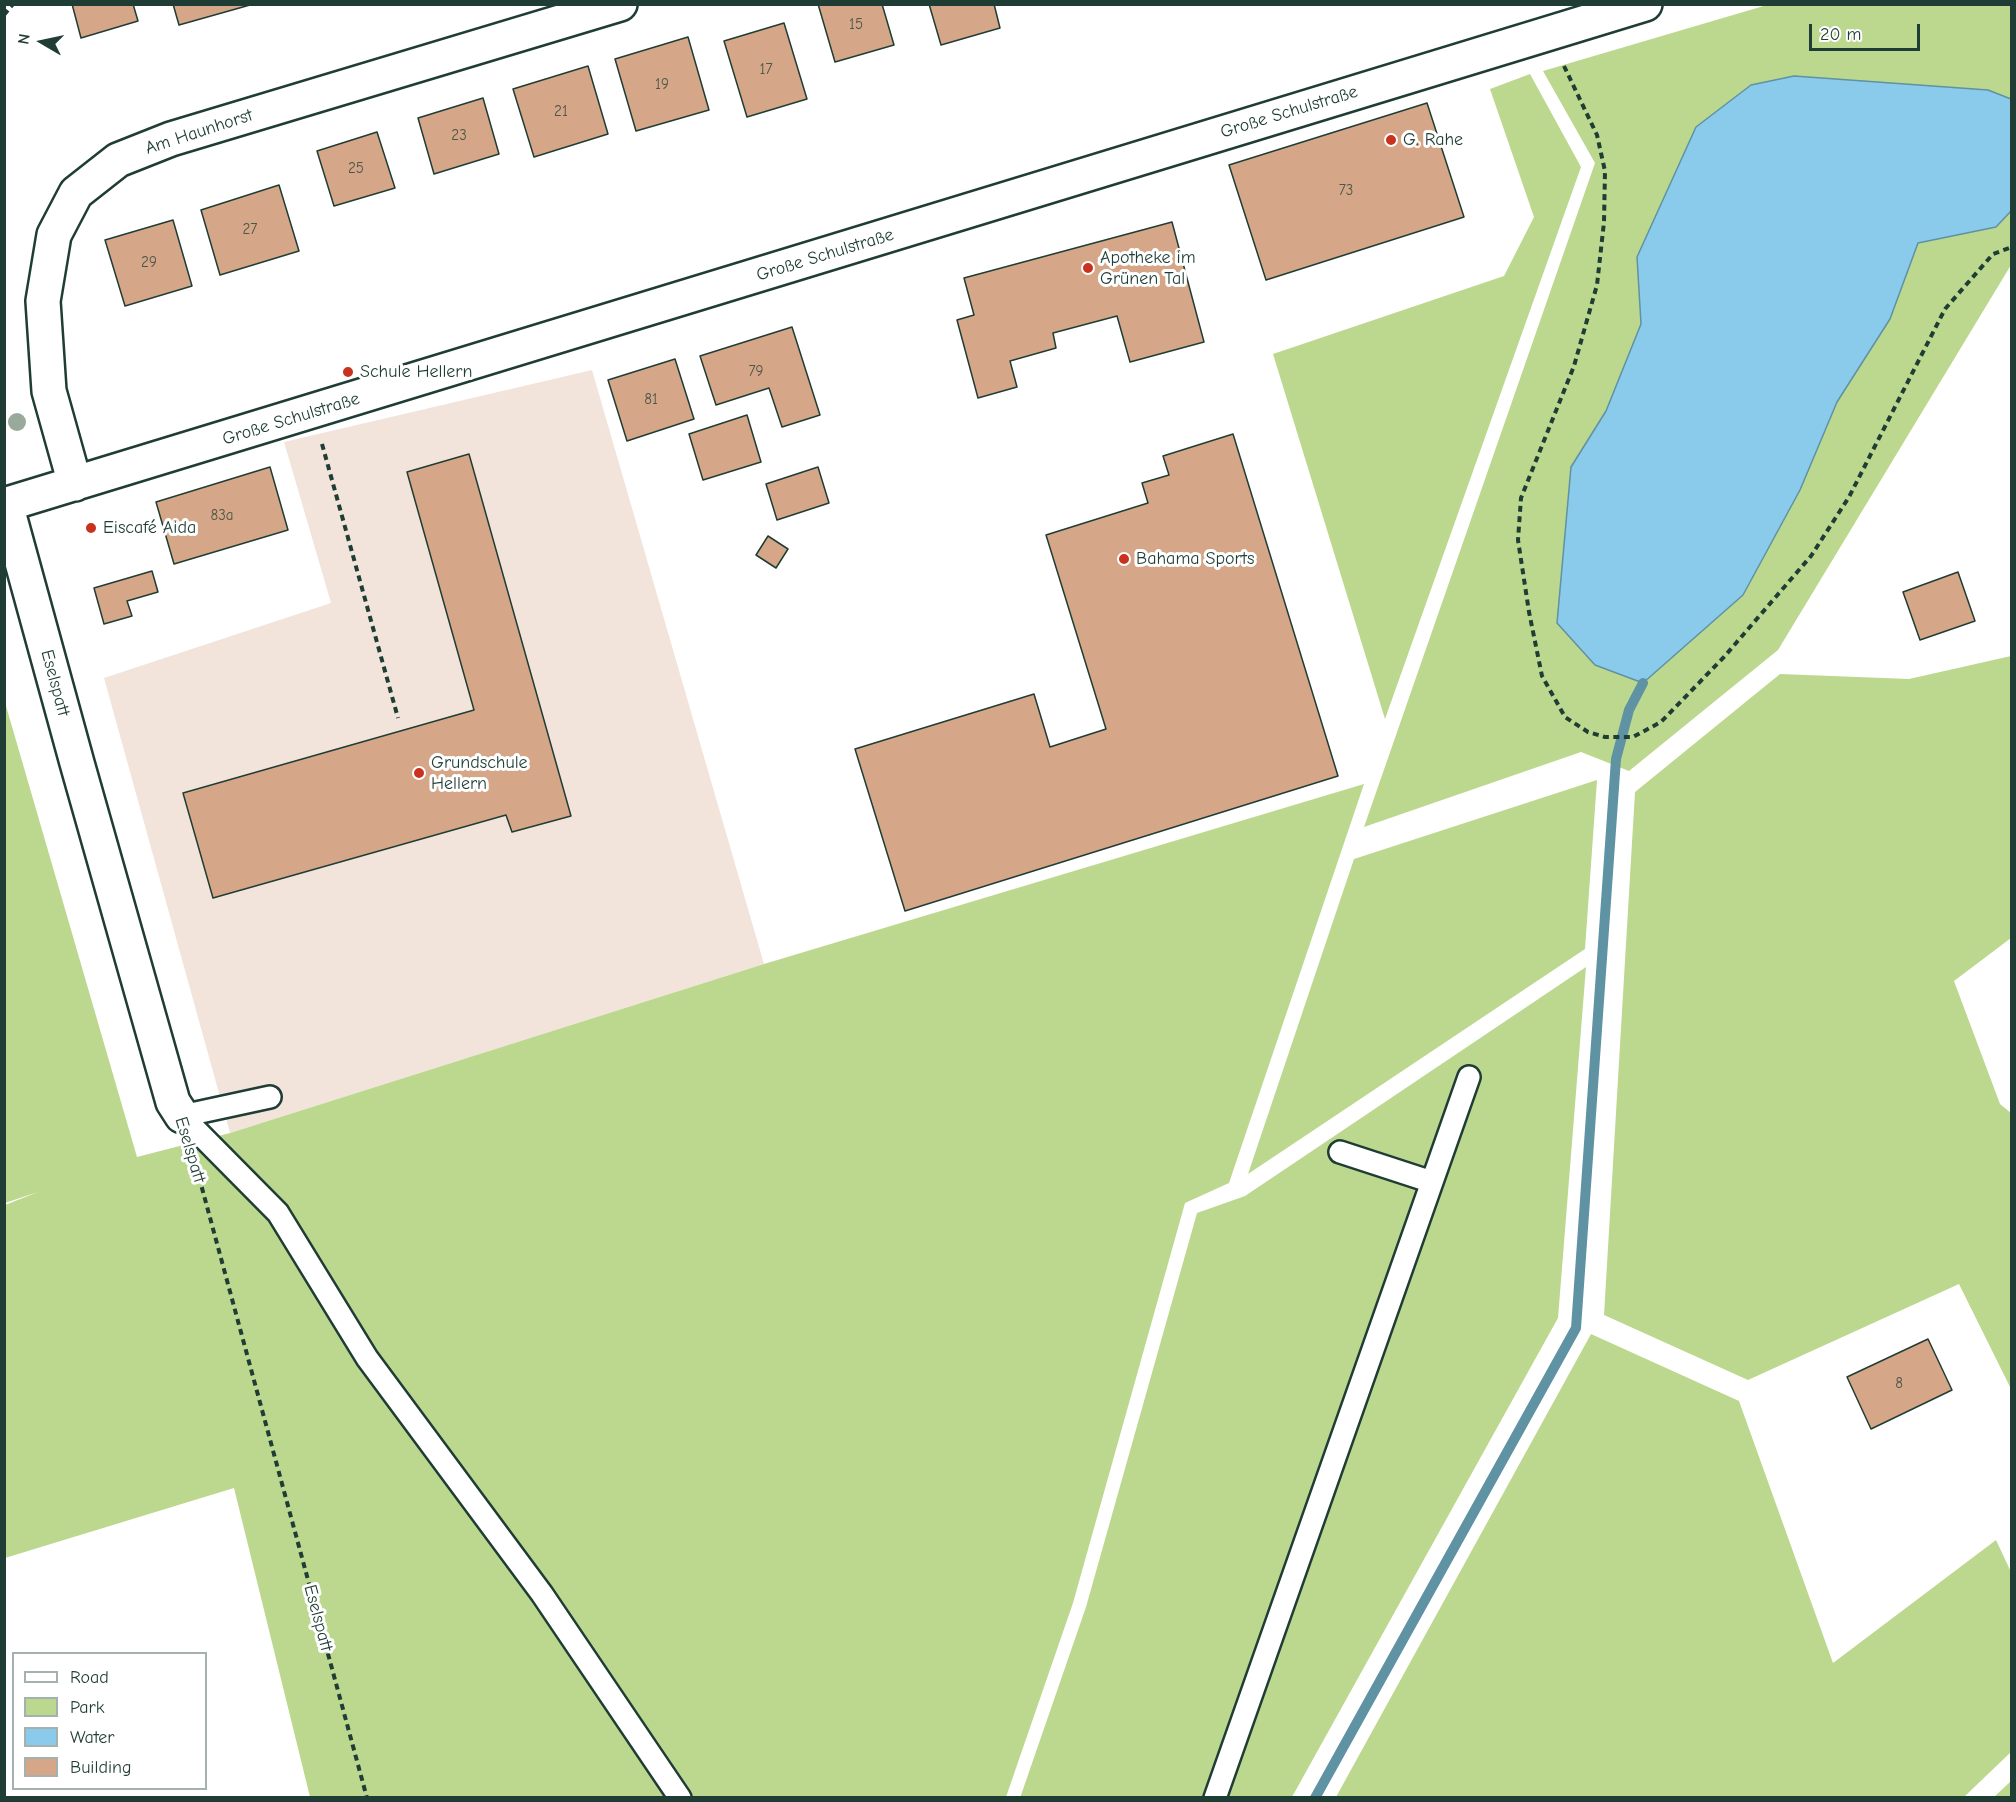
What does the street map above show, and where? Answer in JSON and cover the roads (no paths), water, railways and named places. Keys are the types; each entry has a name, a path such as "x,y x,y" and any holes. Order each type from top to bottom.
{"street":[{"name":"Am Haunhorst","path":"75,484 49,391 43,301 54,235 76,193 118,160 171,139 620,4"},
{"name":"Große Schulstraße","path":"5,505 1645,4"},
{"name":"Eselspatt","path":"5,505 173,1102 182,1116"}],"lane":[{"path":"1215,1797 1469,1077"},
{"path":"182,1116 270,1097"},
{"path":"182,1116 278,1213 367,1358 542,1594 680,1797"},
{"path":"1340,1152 1432,1182"}],"water":[{"path":"1794,76 1988,90 2011,99 2011,211 1996,227 1918,243 1890,319 1837,402 1800,490 1743,595 1643,683 1595,665 1557,623 1571,467 1606,411 1641,324 1637,257 1696,127 1751,85"}],"waterway":[{"path":"1315,1798 1576,1328 1616,759 1629,710 1643,683"}],"place":[{"name":"G. Rahe","path":"1391,140"},
{"name":"Apotheke im Grünen Tal","path":"1088,268"},
{"name":"Schule Hellern","path":"348,372"},
{"name":"Eiscafé Aida","path":"91,528"},
{"name":"Bahama Sports","path":"1124,559"},
{"name":"Grundschule Hellern","path":"419,773"}]}
